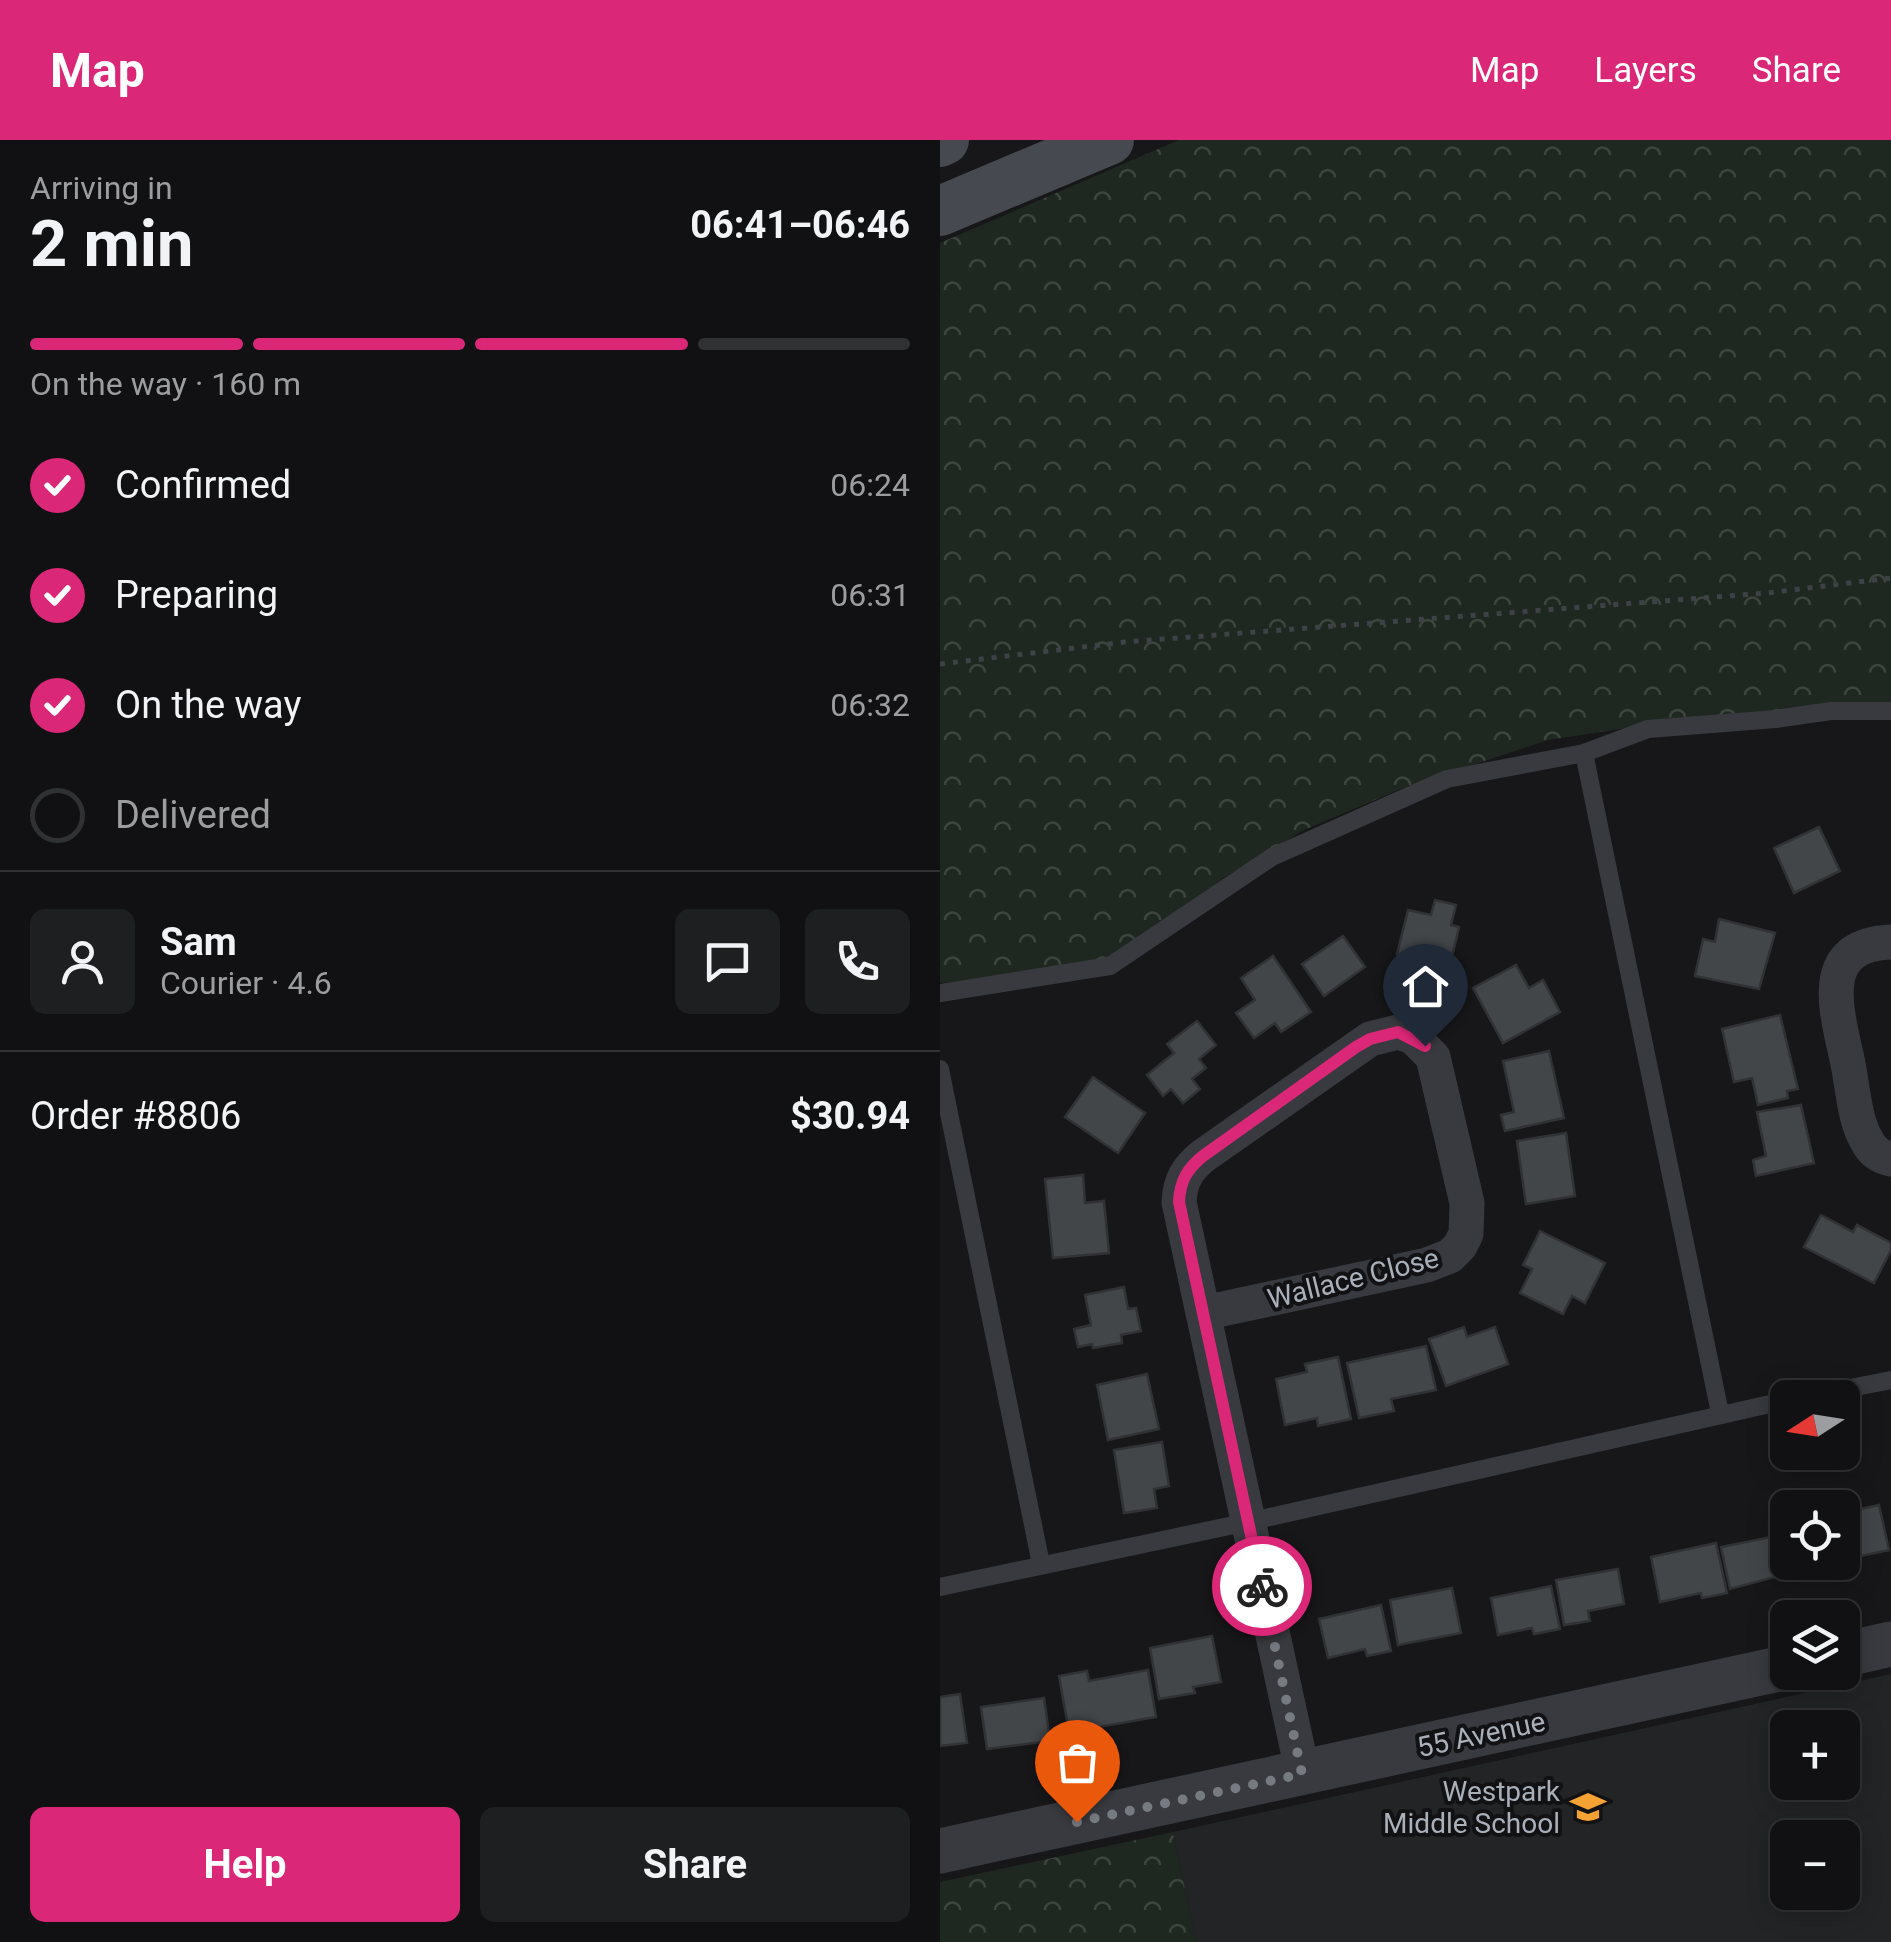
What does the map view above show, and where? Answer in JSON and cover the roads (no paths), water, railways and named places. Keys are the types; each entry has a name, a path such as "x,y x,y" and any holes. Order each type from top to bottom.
{"main road":[{"path":"940,212 1109,140"}],"street":[{"path":"1891,942 1877,942 1844,961 1834,989 1860,1126 1874,1150 1891,1159"},
{"name":"Wallace Close","path":"1204,1314 1427,1266 1450,1256 1460,1246 1466,1234 1467,1203 1438,1072 1425,1046 1398,1032 1370,1039 1192,1165 1180,1188 1179,1202 1302,1774"},
{"path":"1860,1650 1891,1644"},
{"name":"55 Avenue","path":"940,1851 1770,1670"}],"lane":[{"path":"940,993 1110,966 1272,857 1447,779 1584,753 1648,729 1776,719 1831,710 1891,711"},
{"path":"1584,753 1720,1412"},
{"path":"940,1069 1040,1564"},
{"path":"1860,1386 1891,1380"},
{"path":"940,1587 1248,1522 1770,1403"}],"place":[{"name":"Westpark Middle School","path":"1588,1807"}]}
